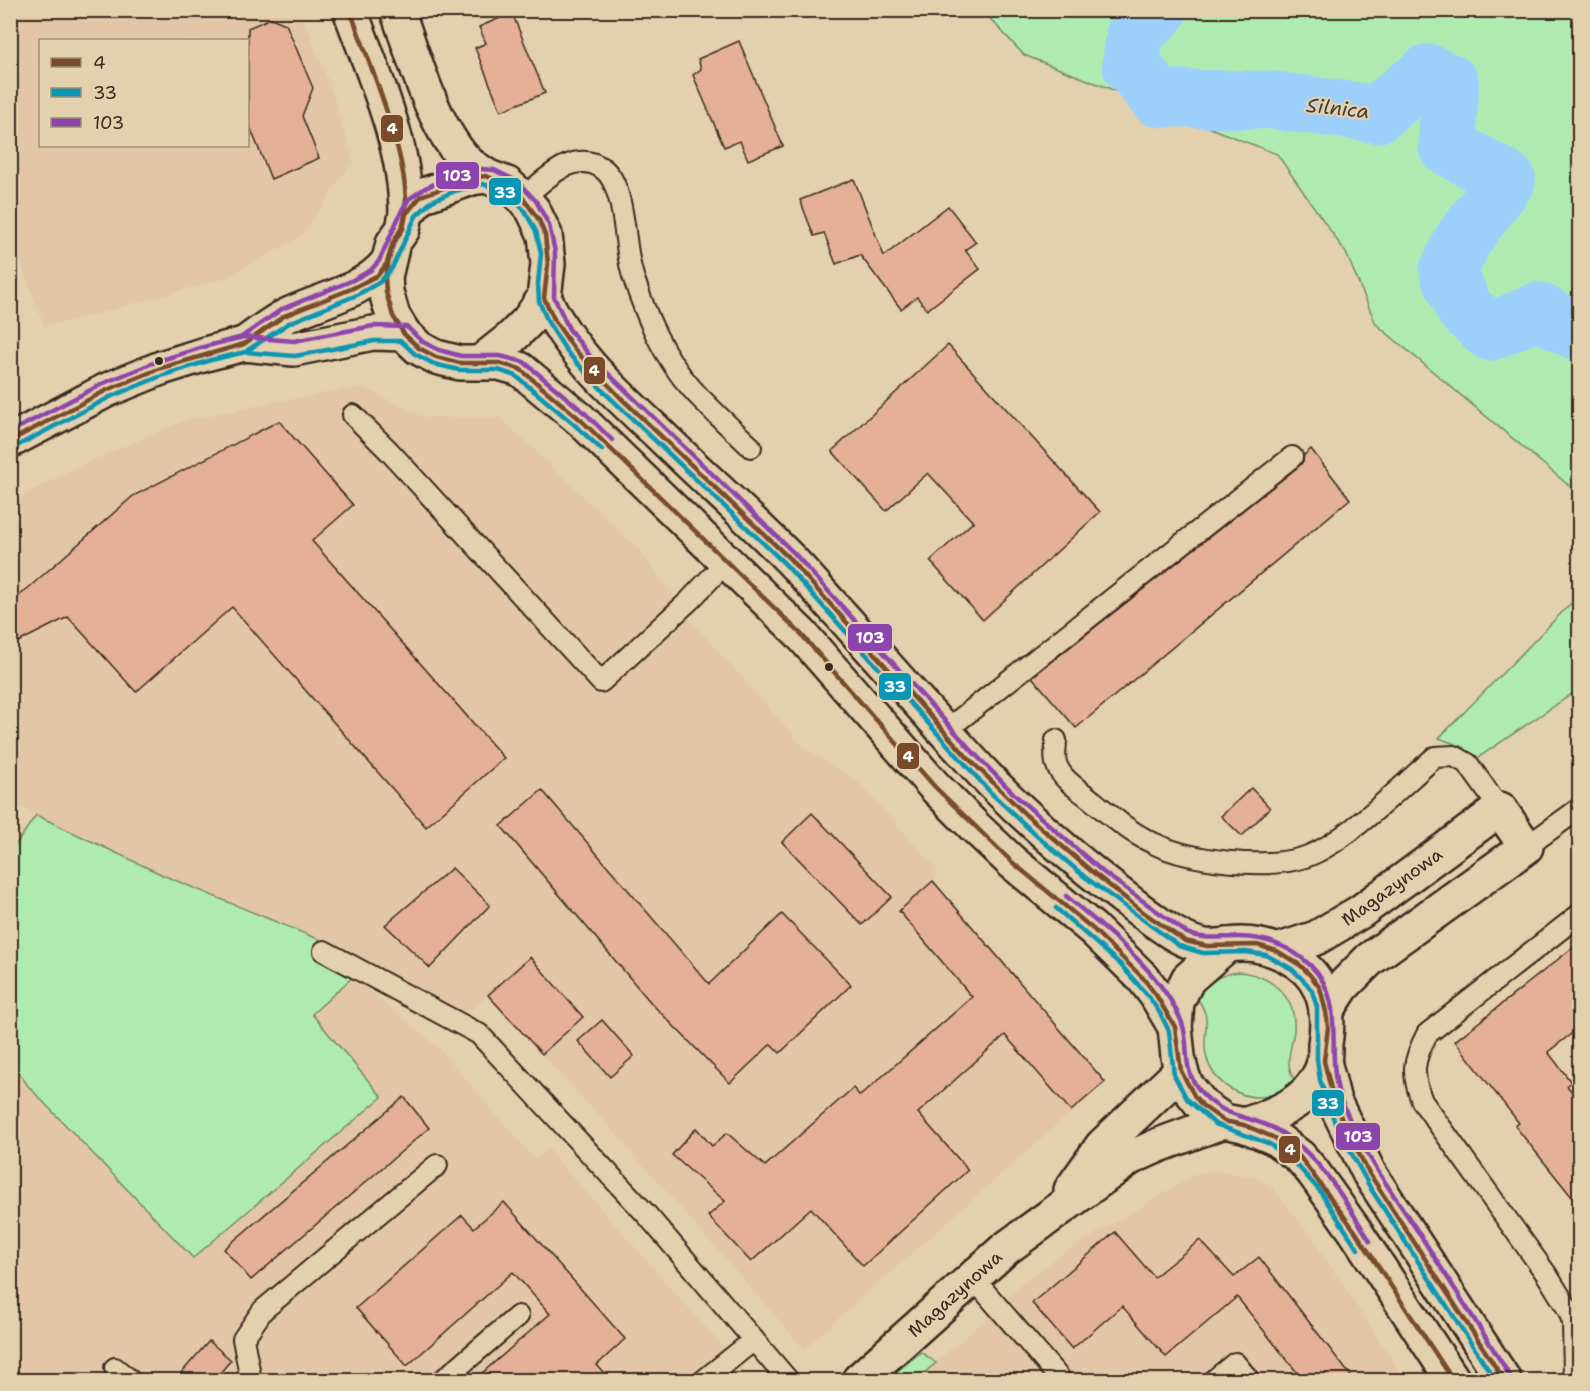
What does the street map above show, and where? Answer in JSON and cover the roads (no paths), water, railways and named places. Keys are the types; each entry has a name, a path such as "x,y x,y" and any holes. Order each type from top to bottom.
{"main road":[{"path":"350,10 386,109 406,192 403,229 393,243 387,263 386,292 393,316 404,334 419,348 436,357 460,363 498,363 520,369 581,420 800,633 935,787 974,826 1012,862 1093,929 1143,978 1156,994 1175,1027"},
{"path":"397,10 429,97 457,149 468,162 486,176 507,184 523,198 539,220 545,235 548,264 544,298 528,321 481,362"},
{"path":"406,214 421,196 472,178 486,176"},
{"path":"10,441 117,386 161,368 244,344 284,316 351,289 378,275 387,263"},
{"path":"544,298 555,321 581,357 789,558 968,758 1026,815 1143,912 1185,940 1207,946 1257,945 1277,951 1300,965 1310,975 1320,988 1326,1012 1328,1027 1324,1061 1334,1101 1370,1173 1504,1380"},
{"path":"244,344 294,349 373,333 404,334"},
{"path":"1326,1012 1343,986 1370,958 1527,847 1500,809"},
{"name":"Magazynowa","path":"1277,951 1316,938 1360,912 1500,809"},
{"path":"1227,945 1188,979 1177,1002 1175,1027 1181,1071 1195,1097 1234,1123 1275,1138 1300,1157 1350,1222 1453,1380"},
{"path":"1234,1123 1271,1116 1293,1105 1306,1094 1324,1061"},
{"name":"Magazynowa","path":"1054,1213 1102,1146 1181,1071"},
{"name":"Magazynowa","path":"859,1380 1005,1249 1140,1152 1234,1123"}],"lane":[{"path":"523,198 562,166 590,162 603,169 613,180 619,201 631,271 650,324 670,359 691,388 751,447"},
{"path":"353,415 397,459 601,682 690,600 727,561"},
{"path":"945,731 1292,457"},
{"path":"1056,740 1055,761 1061,775 1113,817 1155,844 1217,860 1253,864 1280,862 1305,857 1330,846 1435,757 1454,756 1468,764 1500,809"},
{"path":"1527,847 1580,808"},
{"path":"1574,1375 1573,1322 1568,1309 1547,1275 1422,1101 1416,1086 1414,1068 1418,1051 1427,1034 1580,914"},
{"path":"324,951 479,1034 647,1215 788,1380"},
{"path":"251,1380 243,1339 263,1310 437,1166"},
{"path":"973,1278 1061,1380"},
{"path":"443,1380 518,1317"},
{"path":"704,1380 754,1340"},
{"path":"1214,1380 1235,1363 1249,1380"},
{"path":"115,1368 130,1380"}],"waterway":[{"name":"Silnica","path":"1159,10 1135,34 1131,65 1158,98 1271,100 1377,114 1428,73 1450,83 1447,146 1507,180 1464,238 1448,271 1464,308 1490,332 1538,311 1574,330 1580,330"}]}
